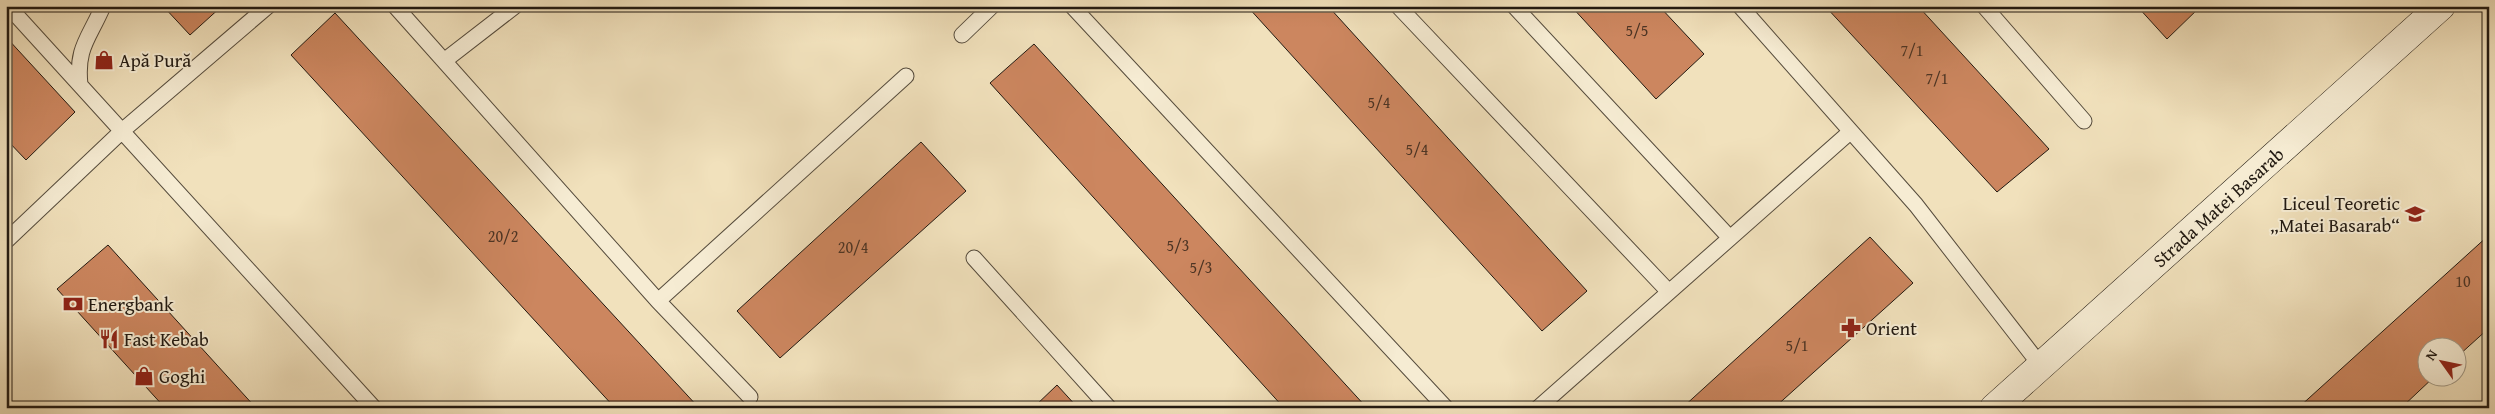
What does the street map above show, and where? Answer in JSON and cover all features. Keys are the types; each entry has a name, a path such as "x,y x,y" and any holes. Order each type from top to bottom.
{"street":[{"name":"Strada Matei Basarab","path":"1994,408 2441,6"}],"lane":[{"path":"8,6 374,408"},
{"path":"80,85 78,65 84,44 103,6"},
{"path":"6,241 122,131 268,6"},
{"path":"395,6 658,301 750,397"},
{"path":"444,61 515,6"},
{"path":"962,35 992,6"},
{"path":"1072,6 1446,408"},
{"path":"1398,6 1669,292"},
{"path":"1514,6 1730,238"},
{"path":"1740,6 1916,205 2041,366"},
{"path":"1984,6 2084,121"},
{"path":"658,301 906,76"},
{"path":"1538,408 1850,132"},
{"path":"974,258 1109,408"}],"building":[{"path":"163,6 222,6 190,35"},
{"path":"1247,6 1328,6 1587,291 1542,331"},
{"path":"1571,6 1659,6 1704,54 1656,99"},
{"path":"1825,6 1918,6 2049,149 1997,192"},
{"path":"2137,6 2201,6 2167,39"},
{"path":"335,13 699,408 615,408 291,55"},
{"path":"6,37 75,112 26,160 6,139"},
{"path":"1034,44 1367,408 1284,408 990,83"},
{"path":"921,142 966,191 780,358 737,311"},
{"path":"2489,235 2489,328 2468,347 2468,336 2418,336 2418,386 2424,386 2401,408 2298,408"},
{"path":"1870,237 1913,283 1774,408 1682,408"},
{"path":"108,245 256,408 165,408 57,289"},
{"path":"1057,385 1078,408 1033,408"}],"place":[{"name":"Apă Pură","path":"104,60"},
{"name":"Liceul Teoretic „Matei Basarab“","path":"2415,214"},
{"name":"Energbank","path":"73,304"},
{"name":"Orient","path":"1851,328"},
{"name":"Fast Kebab","path":"109,339"},
{"name":"Goghi","path":"144,376"}]}
